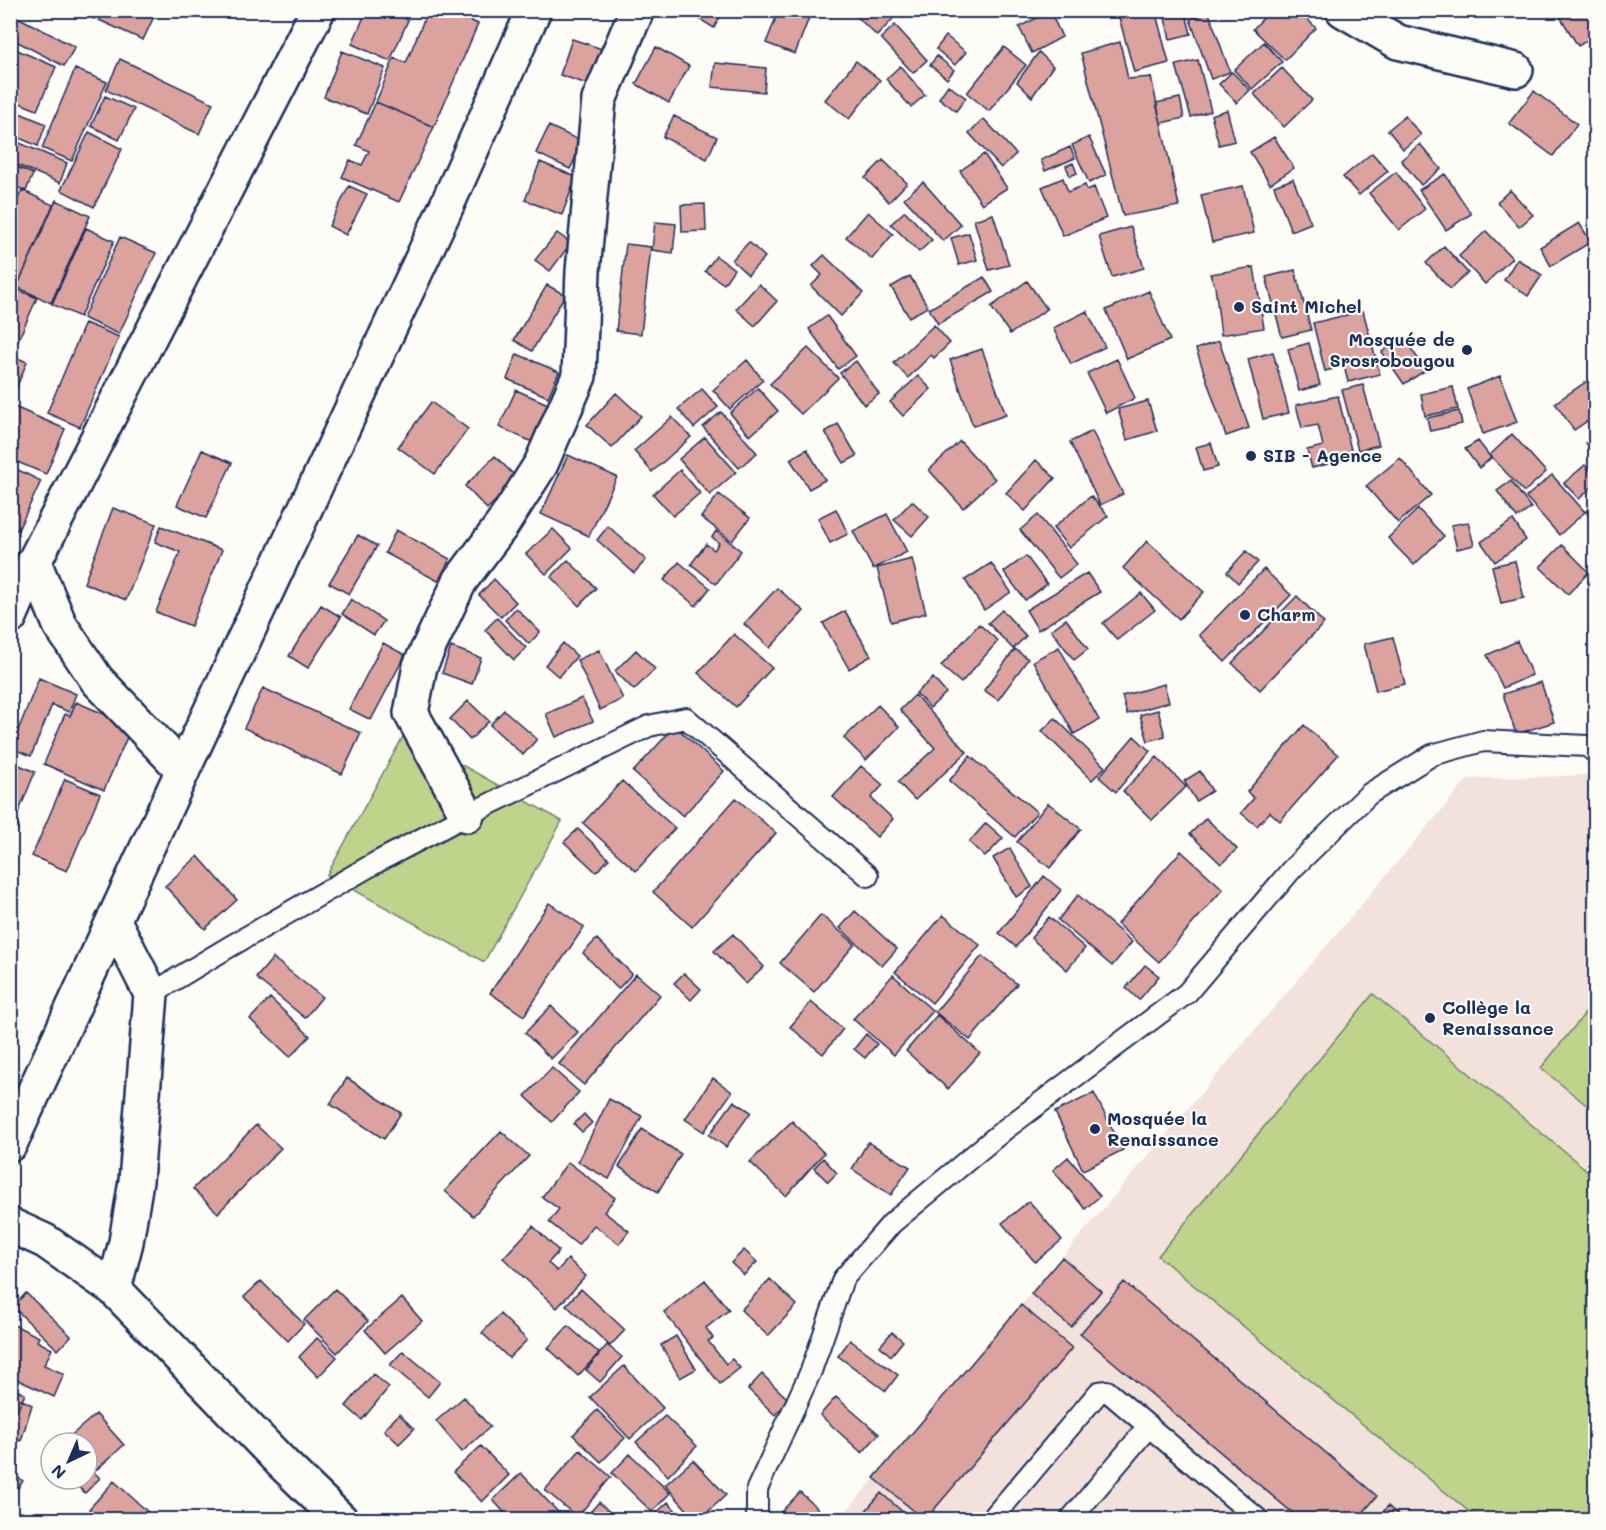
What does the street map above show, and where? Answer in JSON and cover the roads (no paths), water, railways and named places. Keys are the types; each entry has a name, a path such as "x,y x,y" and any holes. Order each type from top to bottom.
{"street":[{"path":"10,617 34,562 318,10"},
{"path":"10,1144 447,205 534,10"},
{"path":"467,815 411,713 420,666 460,581 502,525 541,464 579,376 583,271 599,100 637,10"},
{"path":"1342,10 1398,42 1516,70"},
{"path":"34,562 60,625 97,680 183,770"},
{"path":"114,921 152,994 136,1181 126,1242 114,1289"},
{"path":"10,1225 45,1241 114,1289 283,1464 341,1520"}],"lane":[{"path":"152,994 368,867 467,815 649,726 686,718 868,876"},
{"path":"757,1520 757,1489 811,1371 843,1279 892,1223 1004,1130 1188,993 1292,869 1370,794 1431,755 1483,741 1587,746 1596,753"},
{"path":"991,1520 1099,1392 1107,1391 1258,1520"},
{"path":"1070,1520 1149,1426"}],"place":[{"name":"Saint Michel","path":"1239,307"},
{"name":"Mosquée de Srosrobougou","path":"1467,350"},
{"name":"SIB - Agence","path":"1251,456"},
{"name":"Charm","path":"1245,615"},
{"name":"Collège la Renaissance","path":"1430,1018"},
{"name":"Mosquée la Renaissance","path":"1095,1129"}]}
